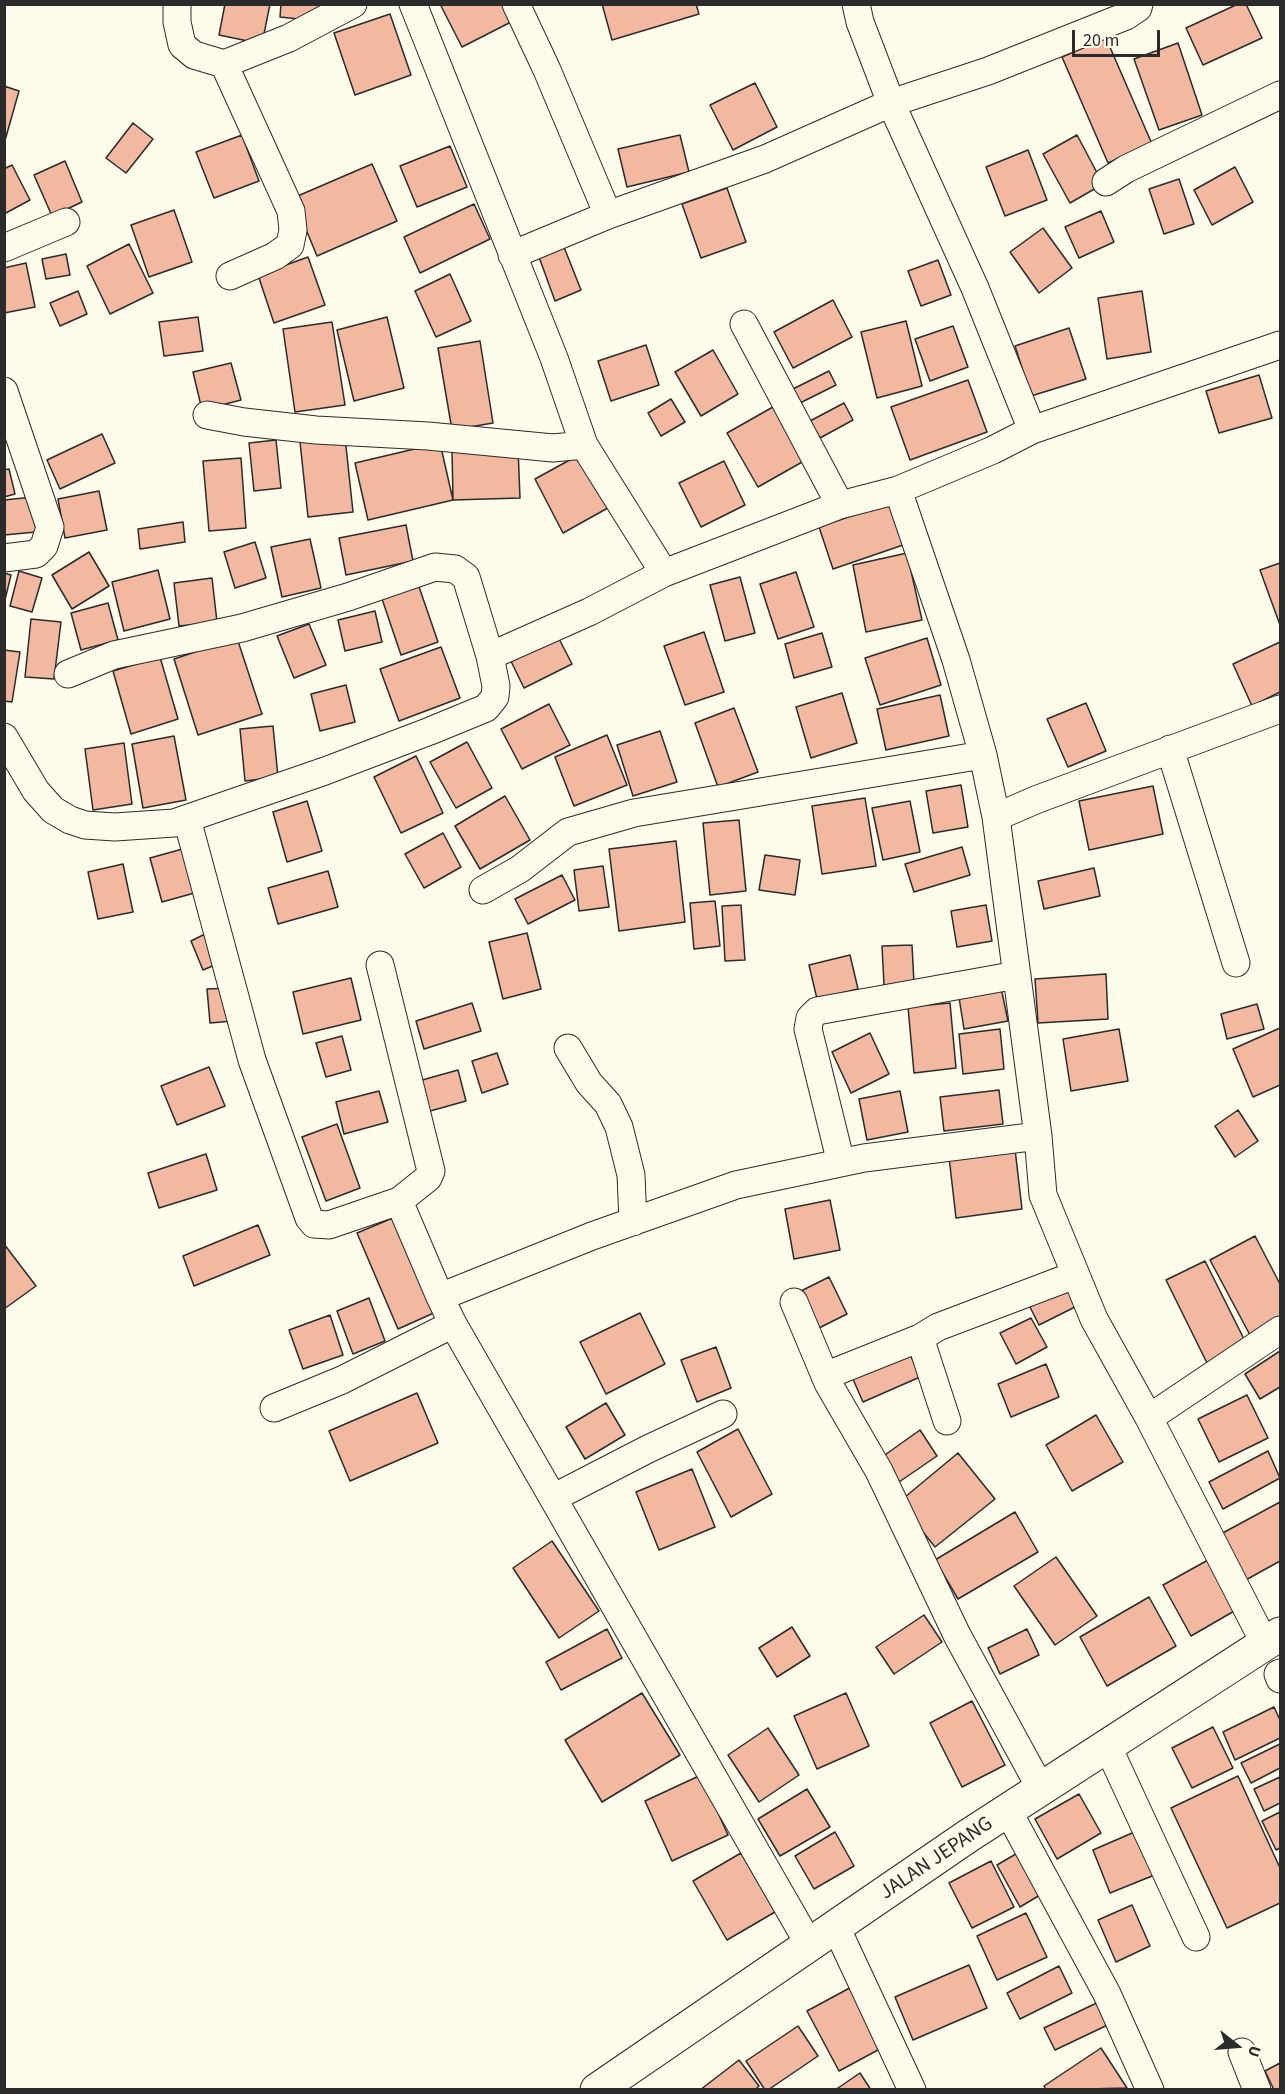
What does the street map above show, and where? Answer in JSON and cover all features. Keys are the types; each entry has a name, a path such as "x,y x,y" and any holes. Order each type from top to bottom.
{"street":[{"path":"177,4 177,22 182,45 194,55 224,64 289,38 353,4"},
{"path":"413,4 554,358 584,445 664,573"},
{"path":"516,4 547,70 608,214"},
{"path":"856,4 860,22 891,103 975,288 1032,430"},
{"path":"512,255 608,214 765,159 891,103 988,71 1126,16 1138,8 1139,4"},
{"path":"224,64 291,211 293,230 290,244 275,256 230,276"},
{"path":"1106,182 1126,169 1281,95"},
{"path":"4,248 66,222"},
{"path":"744,324 840,506"},
{"path":"489,656 589,612 664,573 840,506 898,490 993,450 1032,430 1281,345"},
{"path":"4,391 50,527 44,546 36,554 4,558"},
{"path":"207,415 244,422 316,430 428,436 553,448 584,445"},
{"path":"898,490 956,660 984,755 996,817 1038,1136 1043,1194 1094,1319 1273,1639"},
{"path":"4,737 36,791 53,810 70,820 85,825 115,827 174,823 346,763 486,708 495,697 496,686 466,577 455,569 435,567 348,597 242,628 114,655 68,674"},
{"path":"996,817 1038,799 1281,709"},
{"path":"1170,749 1236,963"},
{"path":"483,890 520,869 568,832 634,813 984,755"},
{"path":"187,819 252,1060 309,1218 314,1224 328,1225 399,1201 428,1178 432,1171 380,965"},
{"path":"841,1163 808,1029 810,1018 817,1011 1017,975"},
{"path":"568,1048 589,1083 608,1104 619,1127 630,1175 633,1222"},
{"path":"440,1297 633,1222 736,1185 864,1158 1038,1136"},
{"path":"399,1201 453,1324 809,1944"},
{"path":"825,1376 920,1338 938,1327 1075,1275"},
{"path":"794,1302 825,1376 879,1471 957,1635 1041,1789"},
{"path":"274,1408 342,1380 453,1324"},
{"path":"1149,1418 1281,1330"},
{"path":"920,1338 947,1421"},
{"path":"553,1498 648,1449 723,1414"},
{"name":"JALAN JEPANG","path":"597,2090 1008,1811 1273,1639"},
{"path":"1281,1673 1278,1674 1281,1679"},
{"path":"1108,1747 1196,1937"},
{"path":"1008,1811 1107,1994 1150,2090"},
{"path":"836,1927 912,2090"},
{"path":"1242,2052 1257,2090"}],"building":[{"path":"225,4 270,4 262,44 219,35"},
{"path":"281,4 319,4 317,21 280,17"},
{"path":"440,4 504,4 513,21 462,47"},
{"path":"602,4 696,4 699,14 612,40"},
{"path":"1238,4 1246,4 1262,38 1203,65 1186,28"},
{"path":"390,14 411,75 355,95 334,33"},
{"path":"1106,38 1152,144 1108,163 1062,57"},
{"path":"1178,43 1202,115 1159,130 1134,59"},
{"path":"755,83 777,127 733,150 710,105"},
{"path":"4,86 19,91 4,144"},
{"path":"133,123 153,139 126,173 106,158"},
{"path":"242,135 259,181 214,198 196,152"},
{"path":"680,135 689,172 627,187 618,149"},
{"path":"1077,135 1103,184 1070,203 1043,154"},
{"path":"450,146 467,187 417,207 400,166"},
{"path":"1028,150 1047,200 1005,216 986,167"},
{"path":"65,161 82,202 52,216 34,175"},
{"path":"372,164 397,221 317,256 293,198"},
{"path":"12,165 30,200 4,214 4,169"},
{"path":"1235,167 1253,202 1212,225 1194,190"},
{"path":"1179,179 1194,224 1164,234 1149,189"},
{"path":"727,188 746,242 701,258 682,204"},
{"path":"474,204 490,239 420,273 404,237"},
{"path":"174,210 192,262 149,277 131,225"},
{"path":"1101,211 1114,242 1079,258 1065,227"},
{"path":"1043,228 1072,268 1039,293 1010,252"},
{"path":"129,244 153,293 110,314 87,266"},
{"path":"564,247 581,290 555,301 539,257"},
{"path":"66,254 70,275 46,279 42,259"},
{"path":"308,257 325,305 274,323 258,275"},
{"path":"938,260 951,295 921,306 908,271"},
{"path":"26,263 35,307 4,313 4,268"},
{"path":"450,274 471,321 436,337 415,291"},
{"path":"78,291 87,314 60,326 50,303"},
{"path":"1142,291 1151,352 1107,359 1098,298"},
{"path":"833,300 852,337 793,368 774,332"},
{"path":"198,317 203,351 164,356 159,322"},
{"path":"387,317 404,388 354,401 337,330"},
{"path":"906,321 922,386 877,398 861,332"},
{"path":"332,322 345,405 295,412 283,329"},
{"path":"953,326 968,367 930,381 915,339"},
{"path":"1069,328 1086,379 1031,396 1015,346"},
{"path":"480,341 493,423 452,430 438,348"},
{"path":"646,345 659,385 611,401 598,361"},
{"path":"713,350 738,394 701,416 675,372"},
{"path":"231,363 241,400 202,410 193,372"},
{"path":"829,371 836,385 798,404 791,390"},
{"path":"1259,375 1272,418 1219,433 1206,391"},
{"path":"968,380 987,432 910,460 891,407"},
{"path":"671,399 685,422 661,436 648,413"},
{"path":"780,403 811,457 758,487 727,433"},
{"path":"844,403 853,420 820,438 810,421"},
{"path":"102,434 115,463 60,489 47,460"},
{"path":"345,437 353,512 308,517 300,442"},
{"path":"276,440 281,488 254,491 249,443"},
{"path":"440,443 453,500 368,520 355,463"},
{"path":"518,448 520,498 453,500 452,450"},
{"path":"586,451 615,504 563,533 535,479"},
{"path":"241,458 246,528 209,531 203,461"},
{"path":"724,461 745,505 701,527 679,483"},
{"path":"9,469 15,494 4,497 4,470"},
{"path":"99,491 107,530 65,538 58,499"},
{"path":"33,497 36,532 4,535 4,500"},
{"path":"892,502 906,544 833,569 819,527"},
{"path":"183,522 185,542 140,549 138,529"},
{"path":"406,525 413,561 346,575 339,538"},
{"path":"310,539 321,588 282,597 271,547"},
{"path":"255,542 266,578 235,588 224,552"},
{"path":"89,552 109,586 72,609 52,575"},
{"path":"907,553 922,620 866,632 853,565"},
{"path":"1280,563 1280,625 1260,570"},
{"path":"158,570 170,619 124,631 112,582"},
{"path":"19,571 42,578 32,612 10,606"},
{"path":"796,572 814,627 778,639 760,584"},
{"path":"4,573 11,575 4,604"},
{"path":"740,577 755,633 725,641 710,585"},
{"path":"212,578 217,622 179,626 174,583"},
{"path":"417,581 438,642 401,655 380,593"},
{"path":"108,603 118,640 81,650 71,613"},
{"path":"375,611 382,642 345,651 338,620"},
{"path":"31,619 61,622 54,679 25,677"},
{"path":"309,624 326,665 294,678 277,636"},
{"path":"554,629 572,664 524,688 507,653"},
{"path":"704,632 724,692 685,705 664,646"},
{"path":"822,633 832,667 794,678 785,644"},
{"path":"237,638 262,714 198,735 174,659"},
{"path":"927,638 941,685 880,705 865,658"},
{"path":"1280,642 1280,692 1252,706 1233,664"},
{"path":"441,647 460,698 399,721 380,669"},
{"path":"4,650 20,652 12,702 4,701"},
{"path":"160,657 178,719 131,734 113,671"},
{"path":"346,685 355,722 320,731 311,694"},
{"path":"842,693 857,743 811,758 796,707"},
{"path":"940,695 949,736 886,750 877,709"},
{"path":"1086,703 1106,751 1068,767 1047,719"},
{"path":"549,704 570,745 522,769 501,729"},
{"path":"734,708 758,772 718,787 695,723"},
{"path":"273,726 278,777 245,781 240,729"},
{"path":"660,731 677,782 633,796 617,745"},
{"path":"607,735 627,785 574,806 555,757"},
{"path":"174,736 186,800 143,808 132,744"},
{"path":"467,742 492,788 456,808 430,762"},
{"path":"124,743 132,804 93,810 85,749"},
{"path":"416,756 443,813 401,833 374,777"},
{"path":"961,785 968,827 933,833 926,791"},
{"path":"1153,786 1163,834 1089,850 1079,801"},
{"path":"505,796 530,840 480,869 455,826"},
{"path":"865,798 876,866 822,874 812,806"},
{"path":"307,801 322,851 287,862 273,812"},
{"path":"910,801 920,852 883,860 872,808"},
{"path":"739,820 746,891 710,895 703,823"},
{"path":"443,833 461,867 424,888 405,854"},
{"path":"676,841 685,922 619,931 609,849"},
{"path":"962,847 970,875 914,892 905,864"},
{"path":"186,848 198,892 162,902 150,858"},
{"path":"765,855 800,860 795,895 759,890"},
{"path":"123,864 133,912 98,919 88,872"},
{"path":"603,866 609,907 579,911 574,870"},
{"path":"1094,868 1100,896 1044,909 1038,881"},
{"path":"328,871 338,907 278,924 268,888"},
{"path":"562,875 575,900 528,924 515,899"},
{"path":"715,901 720,946 694,949 690,903"},
{"path":"741,905 745,960 725,961 722,906"},
{"path":"986,905 992,941 957,947 951,911"},
{"path":"209,932 222,962 203,970 191,941"},
{"path":"527,933 541,989 503,999 489,942"},
{"path":"912,945 914,983 884,985 882,946"},
{"path":"850,955 858,989 817,999 809,965"},
{"path":"1106,974 1108,1019 1038,1023 1035,979"},
{"path":"351,978 361,1020 303,1034 293,992"},
{"path":"1000,983 1008,1021 964,1029 958,991"},
{"path":"231,988 233,1021 210,1023 207,989"},
{"path":"472,1003 481,1031 424,1049 416,1021"},
{"path":"950,1003 956,1068 914,1073 908,1007"},
{"path":"1257,1004 1264,1029 1227,1039 1221,1014"},
{"path":"1280,1028 1280,1085 1253,1097 1233,1049"},
{"path":"1000,1029 1004,1069 963,1074 959,1034"},
{"path":"1119,1029 1128,1081 1071,1091 1063,1039"},
{"path":"870,1033 889,1074 851,1093 832,1052"},
{"path":"342,1036 351,1070 326,1077 316,1043"},
{"path":"497,1053 508,1084 482,1093 472,1061"},
{"path":"209,1067 225,1106 177,1125 161,1086"},
{"path":"458,1070 466,1101 423,1113 415,1082"},
{"path":"999,1090 1003,1124 944,1131 940,1097"},
{"path":"379,1091 388,1122 344,1134 336,1102"},
{"path":"900,1091 908,1132 867,1140 859,1099"},
{"path":"1238,1110 1258,1141 1235,1157 1215,1126"},
{"path":"337,1124 360,1188 326,1201 302,1137"},
{"path":"1015,1149 1022,1209 956,1218 949,1157"},
{"path":"206,1154 217,1190 159,1208 148,1173"},
{"path":"830,1200 840,1250 794,1259 785,1209"},
{"path":"395,1217 436,1312 398,1329 357,1233"},
{"path":"258,1225 270,1255 194,1286 183,1256"},
{"path":"1255,1236 1280,1284 1280,1319 1250,1335 1210,1260"},
{"path":"4,1244 36,1286 4,1309"},
{"path":"1205,1261 1246,1343 1207,1363 1166,1280"},
{"path":"829,1277 847,1314 817,1329 799,1292"},
{"path":"1064,1280 1077,1306 1039,1325 1026,1299"},
{"path":"369,1298 385,1341 353,1354 337,1311"},
{"path":"640,1313 665,1364 606,1394 580,1342"},
{"path":"330,1315 343,1355 303,1369 289,1330"},
{"path":"1031,1318 1047,1347 1016,1364 1000,1333"},
{"path":"906,1345 920,1377 863,1402 849,1370"},
{"path":"716,1347 731,1388 697,1402 681,1360"},
{"path":"1280,1351 1280,1387 1260,1399 1245,1374"},
{"path":"1046,1364 1059,1397 1011,1417 998,1384"},
{"path":"417,1393 438,1443 350,1481 329,1431"},
{"path":"1247,1395 1268,1438 1219,1462 1198,1419"},
{"path":"606,1403 625,1435 585,1459 566,1427"},
{"path":"1096,1415 1123,1462 1072,1491 1046,1445"},
{"path":"738,1429 772,1494 731,1517 697,1452"},
{"path":"920,1430 937,1456 899,1482 882,1457"},
{"path":"1268,1451 1280,1478 1223,1509 1209,1482"},
{"path":"958,1453 995,1499 935,1547 899,1502"},
{"path":"692,1469 715,1527 659,1550 636,1492"},
{"path":"1280,1502 1280,1561 1244,1581 1219,1535"},
{"path":"1015,1512 1038,1552 958,1599 935,1560"},
{"path":"552,1541 599,1611 559,1638 513,1568"},
{"path":"1056,1557 1097,1616 1055,1645 1014,1586"},
{"path":"1208,1560 1236,1610 1191,1636 1163,1585"},
{"path":"1149,1597 1176,1646 1107,1686 1080,1637"},
{"path":"924,1615 942,1642 894,1674 876,1647"},
{"path":"792,1627 810,1656 777,1677 759,1648"},
{"path":"607,1629 622,1658 561,1690 546,1662"},
{"path":"1027,1629 1039,1655 1000,1674 988,1648"},
{"path":"642,1693 680,1755 602,1802 565,1740"},
{"path":"846,1693 869,1746 817,1769 794,1716"},
{"path":"972,1701 1005,1765 962,1787 930,1723"},
{"path":"1274,1707 1280,1720 1280,1738 1235,1760 1223,1732"},
{"path":"1213,1727 1233,1768 1192,1788 1172,1748"},
{"path":"768,1728 799,1775 759,1802 728,1755"},
{"path":"1280,1744 1280,1768 1251,1783 1241,1763"},
{"path":"701,1775 728,1835 672,1861 645,1801"},
{"path":"1238,1776 1280,1868 1280,1903 1227,1928 1171,1808"},
{"path":"1280,1777 1280,1803 1264,1811 1254,1789"},
{"path":"807,1789 830,1827 780,1856 758,1819"},
{"path":"1079,1794 1101,1833 1057,1859 1035,1819"},
{"path":"1280,1812 1280,1848 1276,1850 1262,1821"},
{"path":"1139,1830 1157,1874 1110,1893 1093,1850"},
{"path":"835,1832 854,1866 814,1889 795,1856"},
{"path":"1021,1851 1045,1892 1020,1907 997,1865"},
{"path":"741,1853 775,1912 727,1940 693,1881"},
{"path":"991,1861 1014,1907 972,1928 949,1883"},
{"path":"1132,1905 1150,1946 1116,1962 1098,1920"},
{"path":"1026,1913 1047,1957 997,1980 977,1936"},
{"path":"969,1965 987,2008 913,2040 895,1997"},
{"path":"1059,1966 1072,1993 1020,2019 1007,1993"},
{"path":"857,1984 889,2044 839,2071 807,2011"},
{"path":"1103,2000 1114,2022 1055,2050 1044,2028"},
{"path":"798,2026 818,2056 765,2090 746,2061"},
{"path":"1101,2048 1127,2088 1046,2090 1044,2086"},
{"path":"739,2060 759,2086 755,2090 700,2090"},
{"path":"1280,2063 1280,2090 1274,2090 1265,2071"},
{"path":"860,2073 871,2090 835,2090"}]}
